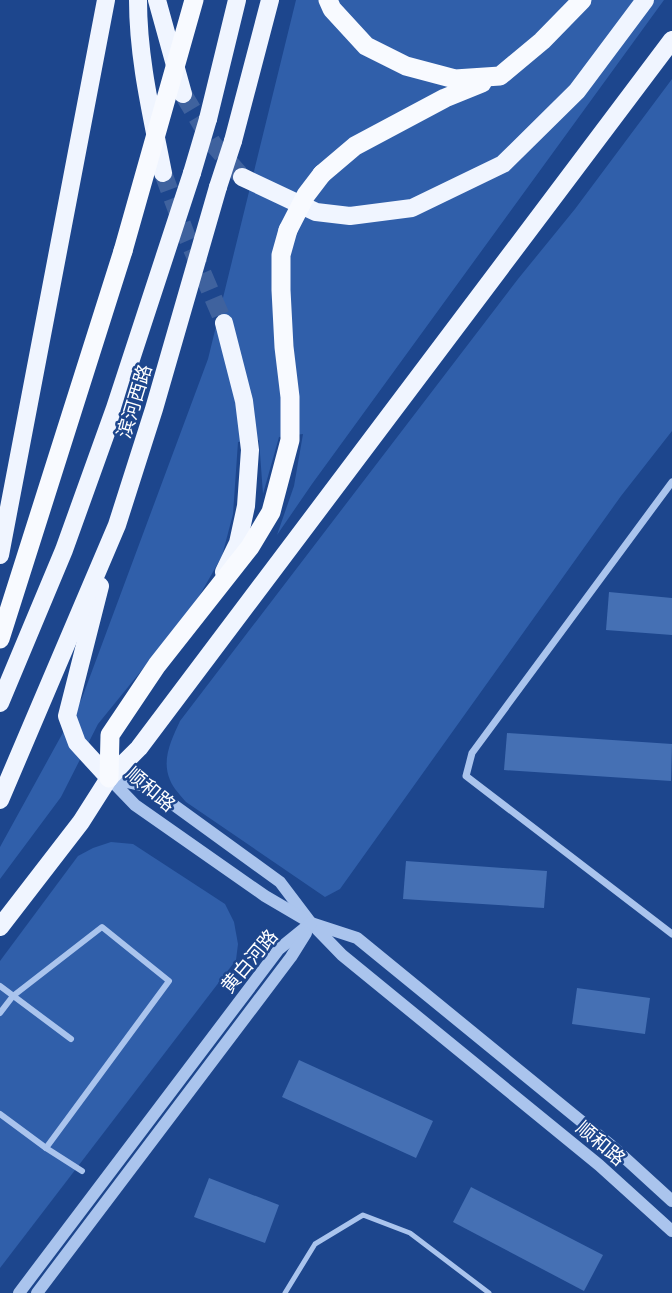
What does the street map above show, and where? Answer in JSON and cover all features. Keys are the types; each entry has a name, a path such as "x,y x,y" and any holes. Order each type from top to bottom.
{"highway":[{"path":"0,639 123,251 194,0"},
{"path":"328,0 332,9 366,46 406,66 455,79 500,76"},
{"path":"109,778 110,735 157,665 250,547 271,512 290,440 281,255 288,230 306,195 322,174 355,146 445,98 500,76 542,41 582,0"}],"main road":[{"path":"0,555 106,0"},
{"path":"138,0 138,30 143,68 163,173"},
{"path":"157,0 183,94"},
{"name":"滨河西路","path":"0,703 64,550 116,408 192,173 237,0"},
{"name":"滨河西路","path":"0,800 117,525 233,141 270,0"},
{"path":"242,177 316,212 350,216 412,208 503,164 577,90 645,0"},
{"path":"0,927 82,822 109,778 139,748 672,40"},
{"path":"214,593 238,543 246,506 250,450 244,401 224,323"},
{"path":"109,778 77,743 66,716 117,525"}],"street":[{"path":"672,482 472,753 467,776 672,934"},
{"name":"顺和路","path":"109,778 149,787 280,882 311,923 342,955 599,1165 672,1231"},
{"name":"顺和路","path":"109,778 135,805 265,896 311,923 357,938 614,1148 672,1201"},
{"name":"黄白河路","path":"19,1293 279,949 311,923"},
{"name":"黄白河路","path":"37,1293 291,957 311,923"},
{"path":"0,1013 13,996 102,927 169,981 46,1148"},
{"path":"0,986 71,1039"},
{"path":"0,1114 82,1171"}],"lane":[{"path":"285,1293 315,1244 363,1215 410,1233 489,1293"}],"shaded area":[{"path":"296,0 664,0 277,535 294,486 303,434 279,437 263,494 259,440 238,442 233,514 222,556 193,607 98,724 61,797 0,879 0,847 82,698 208,359"},
{"path":"672,79 672,431 621,496 340,889 325,897 186,802 173,786 168,772 167,757 174,735 180,721"},
{"path":"111,842 133,844 225,904 234,922 238,944 236,960 0,1268 0,961 78,856"}],"building":[{"path":"609,592 672,598 672,635 606,630"},
{"path":"507,733 672,744 671,781 504,770"},
{"path":"406,861 547,871 544,908 403,899"},
{"path":"577,988 650,998 645,1034 572,1024"},
{"path":"299,1060 433,1121 416,1158 282,1097"},
{"path":"209,1178 279,1205 265,1243 194,1217"},
{"path":"471,1187 603,1255 584,1291 453,1222"}],"tunnel":[{"path":"183,94 213,144 242,177"},
{"path":"163,173 224,323"}]}
